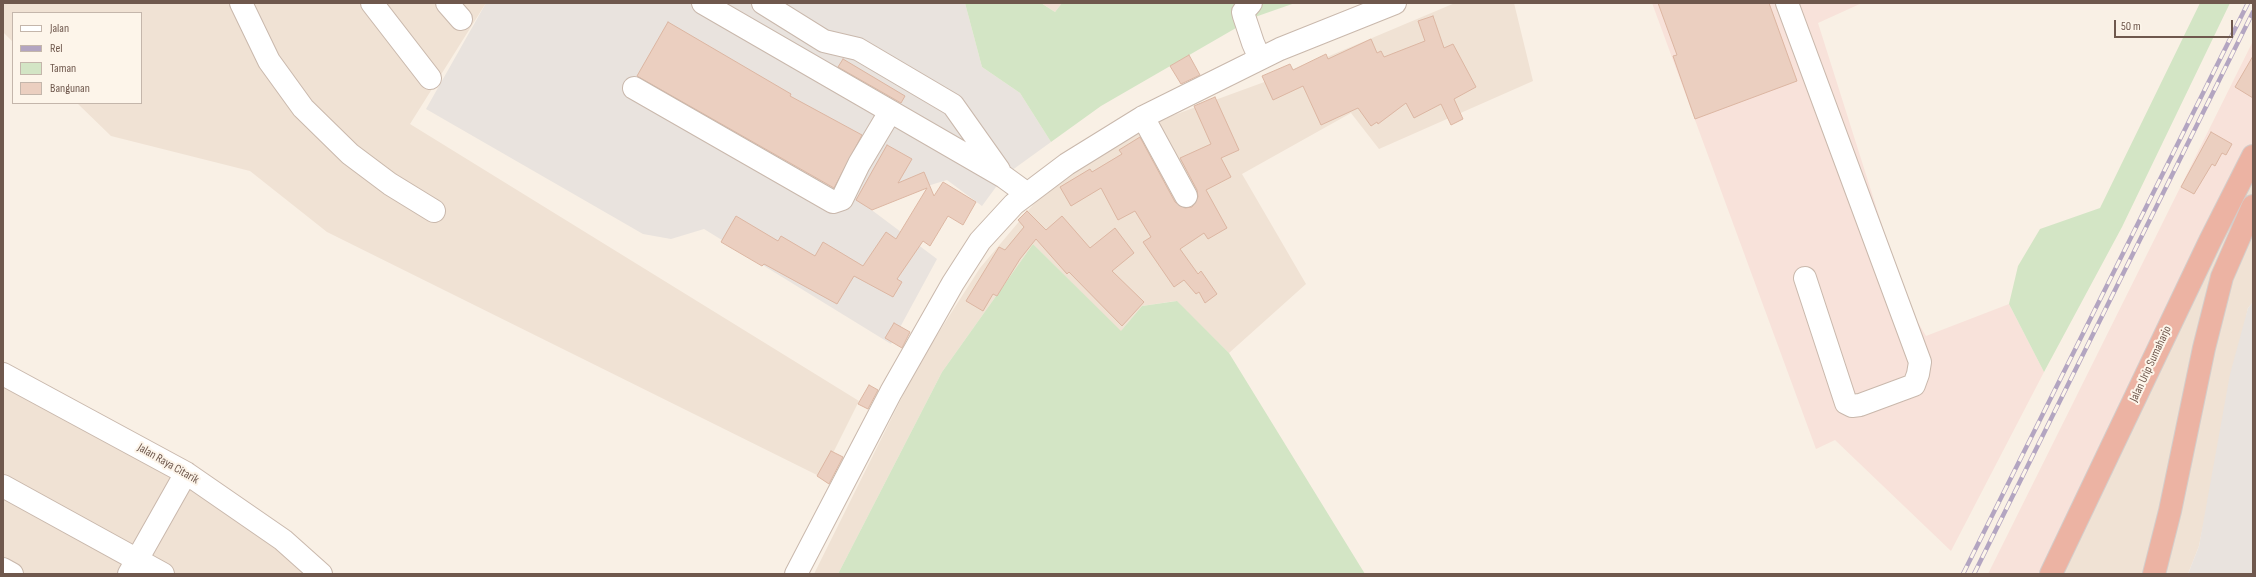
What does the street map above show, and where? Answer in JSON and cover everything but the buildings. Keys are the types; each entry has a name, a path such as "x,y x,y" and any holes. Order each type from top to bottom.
{"highway":[{"name":"Jalan Urip Sumaharjo","path":"2051,574 2207,248 2253,156"},
{"path":"2154,574 2170,511 2204,348 2222,277 2253,206"}],"street":[{"path":"241,3 268,61 303,108 350,154 390,184 434,211"},
{"path":"372,3 430,78"},
{"path":"703,3 1004,177 1026,193"},
{"path":"763,3 824,41 858,49 953,105 1004,177"},
{"path":"1251,3 1244,12 1244,16 1260,59"},
{"path":"796,574 888,399 953,283 980,241 1026,193 1099,143 1143,117 1260,59 1395,3"},
{"path":"1787,3 1920,362 1914,385 1860,405 1852,406 1846,403 1805,278"},
{"path":"634,88 833,202 842,199 859,164 890,112"},
{"path":"1143,117 1186,196"},
{"name":"Jalan Raya Citarik","path":"3,374 186,473 283,540 321,574"},
{"path":"133,567 186,473"},
{"path":"3,486 133,567 163,574"},
{"path":"3,569 12,574"}],"shaded area":[{"path":"3,3 486,3 410,124 859,401 821,477 327,232 250,171 111,136 78,104 142,104 142,12 12,12 12,41 3,32"},
{"path":"486,3 965,3 982,67 1020,93 1051,142 1004,176 982,206 947,180 865,205 937,259 891,344 704,229 671,239 643,234 426,109"},
{"path":"1041,3 1062,3 1055,12"},
{"path":"1455,3 1514,3 1533,81 1379,149 1351,113 1242,174 1306,284 1229,353 1176,301 1142,306 1121,332 1033,244 942,372 838,574 814,574 919,363 980,268 1043,193 1144,126 1289,73"},
{"path":"1652,3 1862,3 1818,23 1907,304 1926,336 2009,304 2044,372 1951,551 1835,440 1816,449"},
{"path":"2253,41 2253,156 2046,574 1988,574"},
{"path":"2253,156 2253,302 2248,308 2199,546 2188,574 2046,574"},
{"path":"2253,302 2253,574 2188,574 2199,546 2230,374 2248,308"},
{"path":"3,366 218,481 297,539 329,574 3,574"}],"green space":[{"path":"965,3 1041,3 1055,12 1062,3 1295,3 1255,17 1101,106 1051,142 1020,93 982,67"},
{"path":"2200,3 2230,3 2122,227 2044,372 2009,304 2018,266 2040,229 2100,208"},
{"path":"1033,244 1121,331 1142,306 1177,301 1229,353 1365,574 838,574 942,372"}],"railway":[{"path":"1963,574 2248,3"},
{"path":"1974,574 2253,12"}]}
